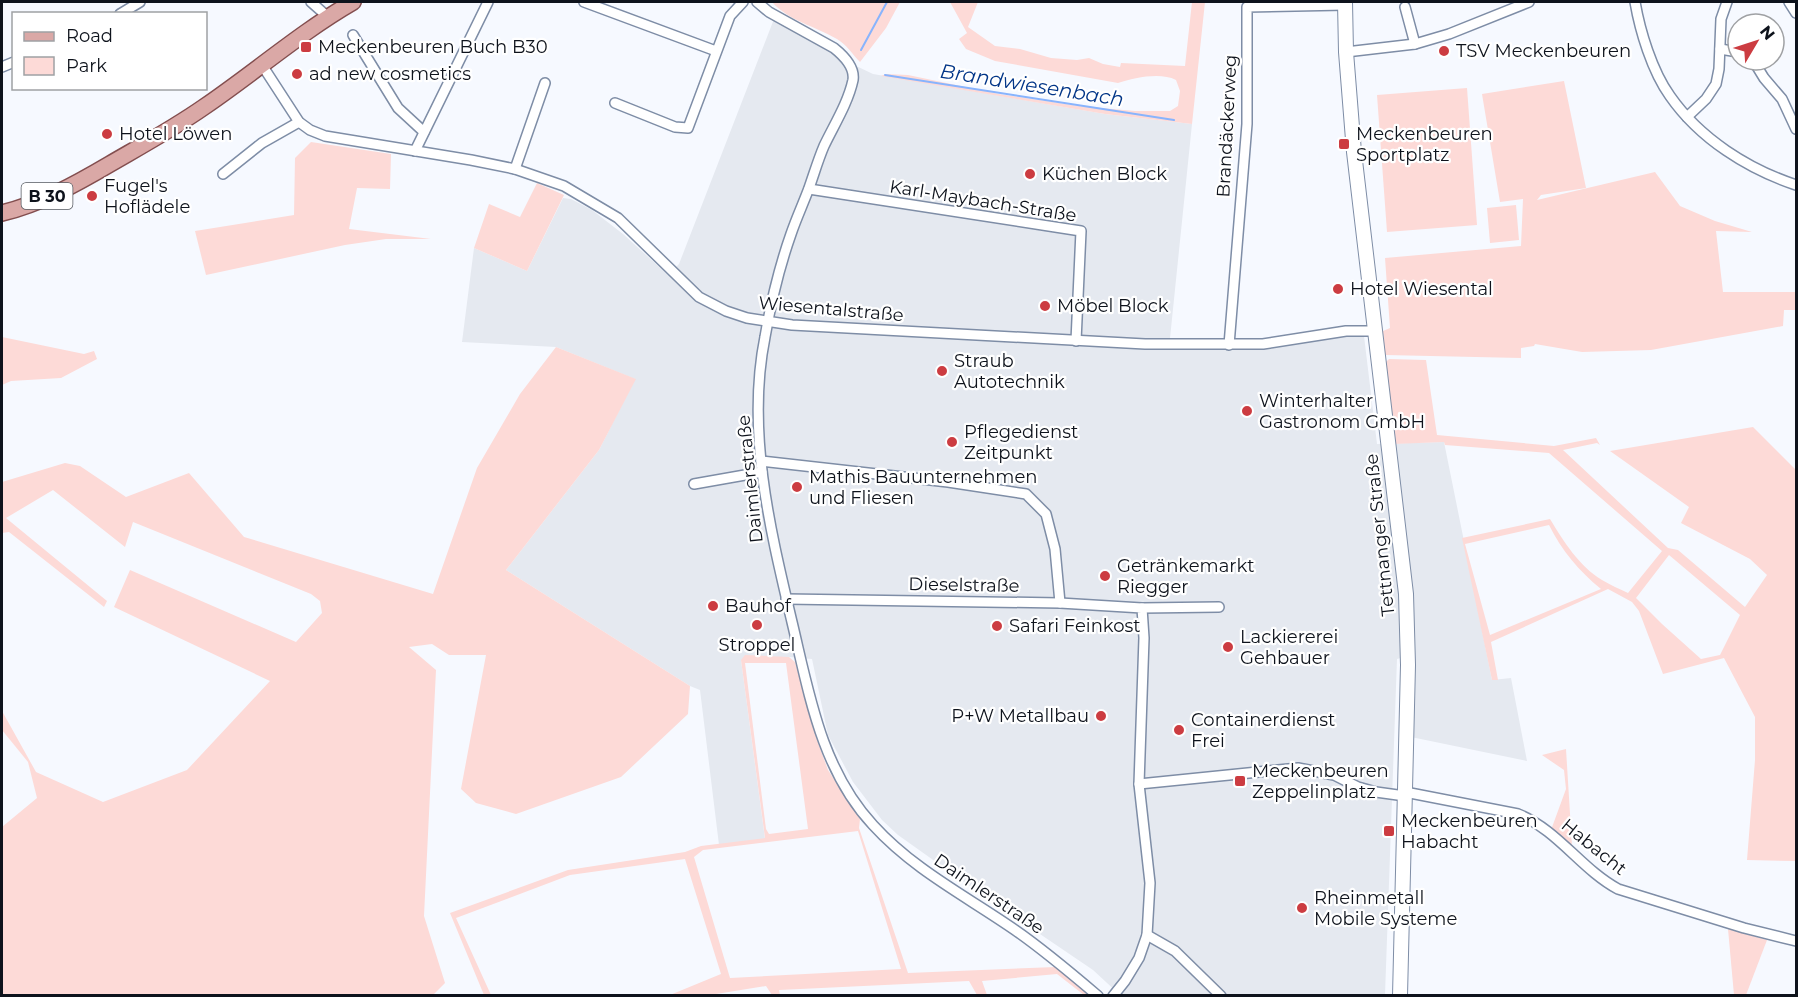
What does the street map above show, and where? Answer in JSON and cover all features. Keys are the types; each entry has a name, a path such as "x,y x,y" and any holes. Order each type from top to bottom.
{"main road":[{"name":"B 30","path":"2,213 35,202 90,176 203,108 328,17 353,2"},
{"name":"Tettnanger Straße","path":"1345,3 1346,52 1354,152 1406,594 1408,665 1400,996"}],"street":[{"path":"123,12 140,2"},
{"path":"311,2 328,17"},
{"path":"415,151 488,2"},
{"path":"584,2 716,51"},
{"path":"615,103 675,127 688,128 730,16 743,2"},
{"name":"Daimlerstraße","path":"757,2 768,12 843,55 851,68 853,80 790,235 768,321 758,389 761,461 771,536 817,726 834,769 871,823 912,862 1014,929 1098,996"},
{"path":"1346,52 1415,44 1449,34 1529,2"},
{"path":"1635,2 1656,73 1670,97 1687,117 1710,139 1741,160 1797,185"},
{"path":"1687,117 1706,99 1716,84 1719,69 1721,19 1727,2"},
{"path":"1789,2 1797,13"},
{"name":"Brandäckerweg","path":"1228,345 1247,124 1247,7 1345,3"},
{"path":"1405,7 1415,44"},
{"path":"353,35 398,108 424,132"},
{"path":"1720,49 1726,50"},
{"path":"223,174 262,143 298,122 262,65"},
{"path":"1760,72 1782,99 1797,129"},
{"path":"516,169 545,83"},
{"name":"Wiesentalstraße","path":"298,122 325,136 516,169 564,186 618,218 699,297 726,311 747,318 792,325 1145,344 1263,344 1346,331 1374,331"},
{"name":"Karl-Maybach-Straße","path":"809,189 1081,231 1076,341"},
{"path":"761,461 948,482 1026,494 1046,514 1055,549 1060,603"},
{"path":"694,484 762,472"},
{"name":"Dieselstraße","path":"786,599 1060,603 1142,608 1219,607"},
{"path":"1113,996 1139,958 1147,935 1150,883 1139,784 1144,638 1142,608"},
{"name":"Habacht","path":"1139,784 1298,768 1334,775 1376,792 1405,794 1518,814 1529,818 1551,833 1600,878 1618,889 1744,928 1797,941"},
{"path":"1147,935 1175,951 1202,974 1221,996"}],"shaded area":[{"path":"774,19 873,74 1105,114 1192,124 1169,348 1364,336 1377,444 1444,442 1492,680 1511,678 1527,761 1411,737 1411,655 1397,659 1385,995 1120,995 1093,970 898,835 882,820 853,782 828,735 812,659 789,657 741,660 765,839 719,845 700,690 690,686 506,570 599,450 635,379 556,347 462,342 474,248 527,271 563,198 571,199 592,210 623,234 668,275 679,264"}],"green space":[{"path":"772,2 900,2 886,28 860,62 841,41 794,19"},
{"path":"950,2 978,2 968,27 995,46 1020,49 1051,58 1077,60 1089,58 1103,64 1120,67 1121,63 1185,66 1192,2 1205,2 1192,124 1105,114 881,76 886,74 908,75 999,94 1079,106 1135,111 1170,111 1178,106 1180,91 1176,80 1170,78 1147,77 1118,83 995,61 966,49 959,39 967,33"},
{"path":"1564,81 1586,188 1541,195 1537,200 1655,172 1680,206 1715,221 1752,232 1716,231 1723,292 1796,292 1796,310 1784,310 1783,326 1651,350 1582,352 1535,344 1521,348 1521,358 1385,355 1383,331 1390,328 1385,258 1521,246 1523,199 1500,202 1482,94"},
{"path":"1467,88 1477,225 1387,232 1377,95"},
{"path":"311,142 391,154 390,189 357,188 349,229 431,239 386,239 345,245 206,275 195,231 294,215 295,158"},
{"path":"537,183 564,195 527,271 474,248 489,204 520,217"},
{"path":"1516,205 1519,240 1490,243 1487,208"},
{"path":"2,337 84,354 94,351 97,359 61,378 11,381 2,385"},
{"path":"556,347 636,379 599,450 506,570 690,686 688,714 621,777 516,814 476,803 461,789 486,655 449,655 432,644 409,647 436,670 424,916 445,983 433,995 2,995 2,827 37,798 28,762 2,730 2,711 36,772 103,802 187,770 270,681 114,607 130,570 296,642 322,613 320,601 311,594 133,522 125,547 53,490 6,518 107,601 104,607 9,532 2,533 2,482 65,463 80,466 126,497 189,473 244,537 433,594 477,468 520,394"},
{"path":"1389,359 1426,360 1437,435 1554,446 1596,438 1600,445 1597,443 1563,450 1668,548 1678,550 1745,607 1767,575 1750,559 1681,523 1689,507 1610,451 1753,427 1796,470 1796,861 1747,860 1755,760 1755,717 1724,658 1663,674 1639,611 1632,602 1608,589 1491,642 1498,680 1492,680 1462,538 1550,519 1586,568 1602,580 1628,593 1662,551 1549,453 1445,445 1444,442 1394,444 1385,363","holes":["1549,525 1572,560 1601,589 1490,635 1465,544","1669,555 1740,615 1720,655 1701,659 1636,598"]},
{"path":"745,655 789,657 795,662 828,770 860,819 859,828 908,973 1056,967 1090,995 1084,995 1057,974 982,981 987,995 977,995 969,981 779,990 780,995 772,995 766,986 710,995 670,995 721,974 685,859 570,875 456,918 491,995 484,995 450,913 568,870 685,852 701,846 765,838 741,660","holes":["745,663 786,663 808,829 769,834 766,829","858,831 901,969 730,978 694,857 703,850"]},
{"path":"1566,749 1572,846 1551,830 1566,789 1564,770 1542,755"},
{"path":"1728,929 1767,940 1746,995 1734,995"}],"waterway":[{"name":"Brandwiesenbach","path":"861,50 887,2"},
{"name":"Brandwiesenbach","path":"885,75 1174,120"}],"place":[{"name":"Meckenbeuren Buch B30","path":"306,47"},
{"name":"TSV Meckenbeuren","path":"1444,51"},
{"name":"ad new cosmetics","path":"297,74"},
{"name":"Hotel Löwen","path":"107,134"},
{"name":"Meckenbeuren Sportplatz","path":"1344,144"},
{"name":"Küchen Block","path":"1030,174"},
{"name":"Fugel's Hoflädele","path":"92,196"},
{"name":"Hotel Wiesental","path":"1338,289"},
{"name":"Möbel Block","path":"1045,306"},
{"name":"Straub Autotechnik","path":"942,371"},
{"name":"Winterhalter Gastronom GmbH","path":"1247,411"},
{"name":"Pflegedienst Zeitpunkt","path":"952,442"},
{"name":"Mathis Bauunternehmen und Fliesen","path":"797,487"},
{"name":"Getränkemarkt Riegger","path":"1105,576"},
{"name":"Bauhof","path":"713,606"},
{"name":"Stroppel","path":"757,625"},
{"name":"Safari Feinkost","path":"997,626"},
{"name":"Lackiererei Gehbauer","path":"1228,647"},
{"name":"P+W Metallbau","path":"1101,716"},
{"name":"Containerdienst Frei","path":"1179,730"},
{"name":"Meckenbeuren Zeppelinplatz","path":"1240,781"},
{"name":"Meckenbeuren Habacht","path":"1389,831"},
{"name":"Rheinmetall Mobile Systeme","path":"1302,908"}]}
